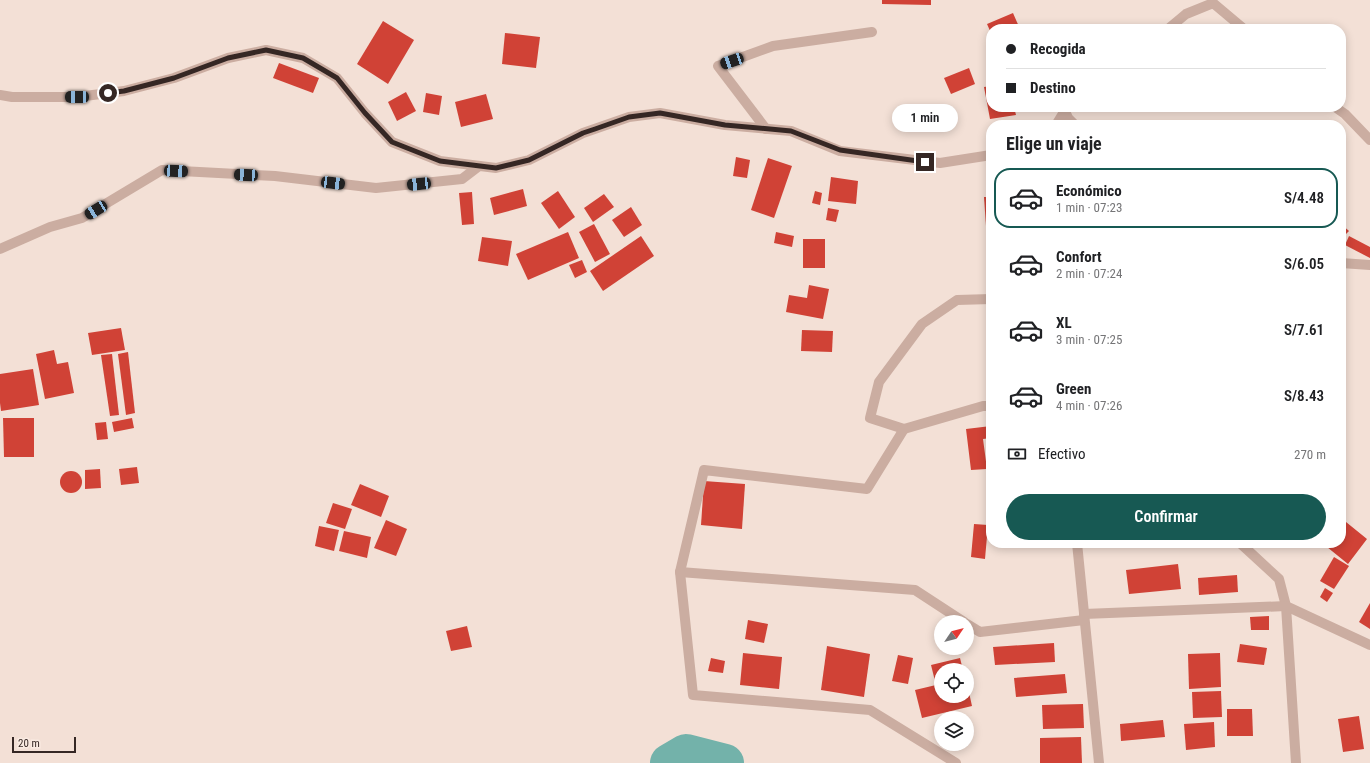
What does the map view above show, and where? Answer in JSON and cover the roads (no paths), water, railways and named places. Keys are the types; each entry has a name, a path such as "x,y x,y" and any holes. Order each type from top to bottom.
{"street":[{"path":"1174,24 1186,14 1213,3 1238,24"},
{"path":"766,129 718,66 773,46 872,32"},
{"path":"0,95 12,97 77,97 124,91 174,78 228,58 266,50 303,58 337,78 365,113 392,142 440,161 496,168 529,160 583,133 629,117 660,113 725,125 791,131 840,150 940,163 986,157"},
{"path":"1342,112 1370,140"},
{"path":"0,249 50,227 82,218 162,170 275,176 376,188 462,179 480,166"},
{"path":"1346,263 1370,265"},
{"path":"986,299 957,300 922,324 879,382 870,418 904,429 986,406"},
{"path":"904,429 867,489 704,470 680,572 693,695 870,710 956,763"},
{"path":"1077,548 1099,763"},
{"path":"1245,548 1278,579 1286,606 1296,763"},
{"path":"680,572 915,590 954,615"},
{"path":"974,628 980,632 1084,617 1286,606 1370,645"}],"waterway":[{"path":"669,763 686,753 725,763"}]}
